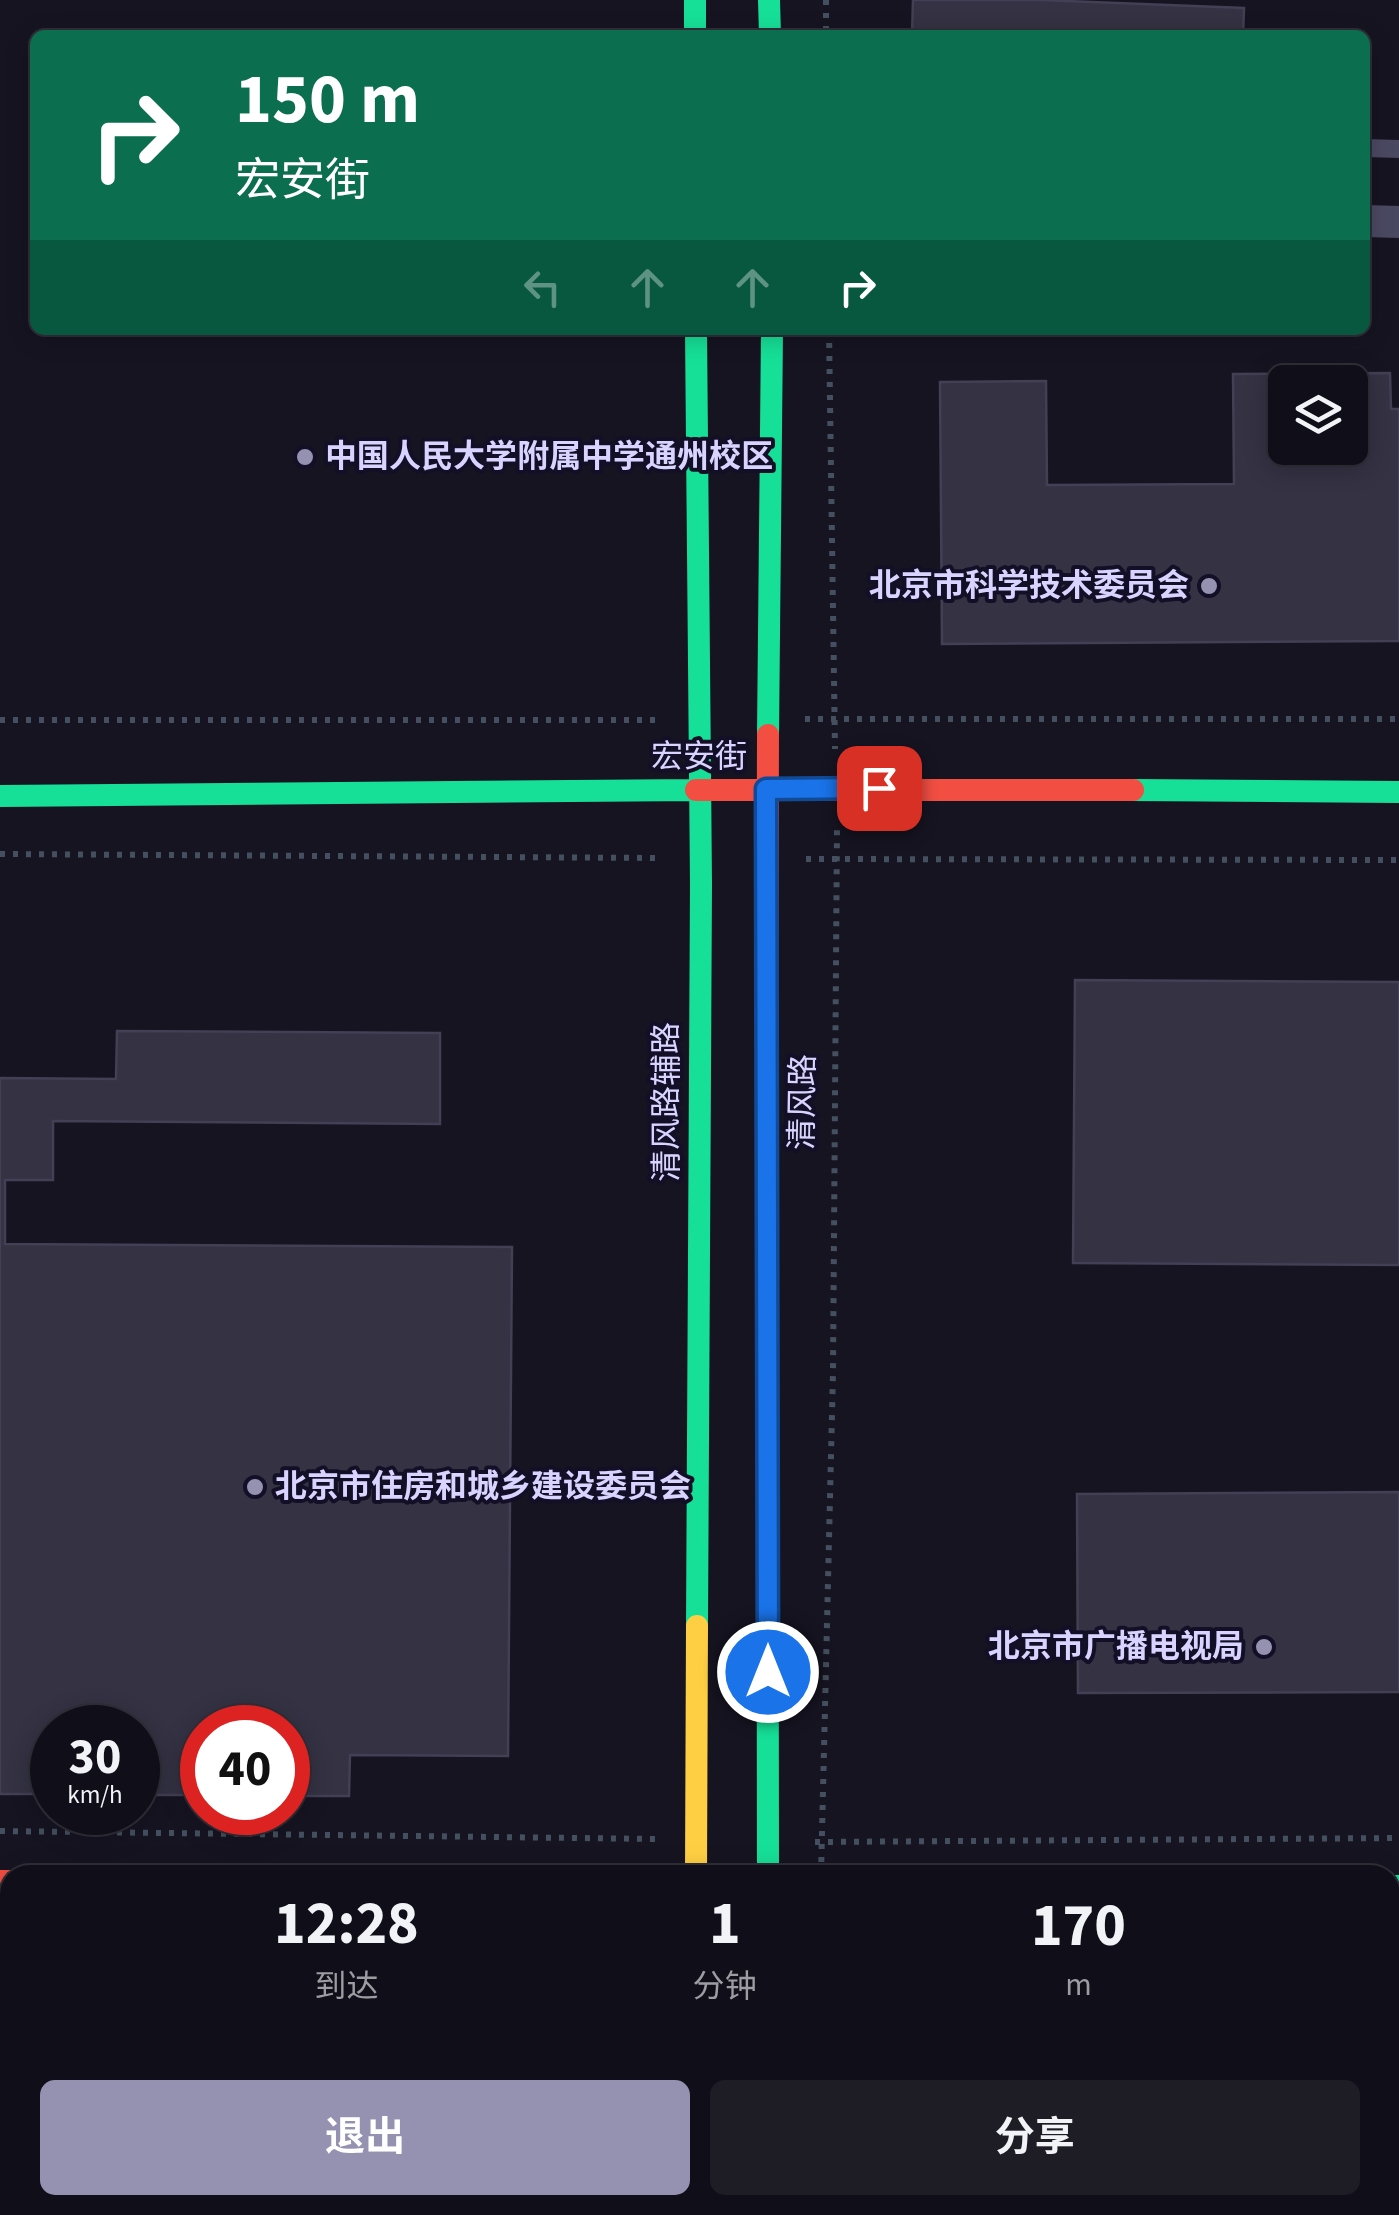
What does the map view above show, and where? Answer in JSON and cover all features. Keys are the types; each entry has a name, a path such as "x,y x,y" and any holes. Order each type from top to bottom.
{"street":[{"path":"695,0 696,30"},
{"path":"769,0 770,30"},
{"path":"1370,221 1399,222"},
{"name":"清风路辅路","path":"696,335 701,904 696,1865"},
{"name":"清风路","path":"768,1865 766,789 772,335"},
{"name":"宏安街","path":"0,796 698,789 1399,792"}],"lane":[{"path":"1370,148 1399,149"}],"path":[{"path":"826,0 826,30"},
{"name":"清风路","path":"821,1865 833,1372 836,789 829,335"}],"building":[{"path":"913,0 1041,0 1244,8 1243,30 912,30"},
{"path":"1368,373 1390,373 1391,409 1399,409 1399,641 942,644 940,382 1046,381 1047,485 1234,484 1233,374 1268,374 1268,465 1368,465"},
{"path":"1075,980 1399,982 1399,1265 1073,1263"},
{"name":"北京市住房和城乡建设委员会","path":"117,1031 440,1033 440,1124 53,1121 53,1180 5,1180 5,1244 512,1247 508,1756 350,1755 349,1796 310,1796 310,1705 180,1705 180,1795 160,1795 160,1705 30,1705 30,1794 0,1794 0,1078 116,1079"},
{"path":"1399,1492 1399,1692 1078,1693 1077,1494"}],"traffic: fast":[{"path":"695,0 695,30"},
{"path":"769,0 770,30"},
{"path":"696,335 701,884 697,1626"},
{"path":"768,735 772,335"},
{"path":"0,796 696,790"},
{"path":"1133,790 1399,792"},
{"path":"767,1052 768,1865"}],"traffic: slow":[{"path":"696,1865 697,1626"}],"traffic: jam":[{"path":"767,1052 768,735"},
{"path":"696,790 1133,790"}],"place":[{"name":"中国人民大学附属中学通州校区","path":"305,457"},
{"name":"北京市科学技术委员会","path":"1209,586"},
{"name":"北京市住房和城乡建设委员会","path":"255,1487"},
{"name":"北京市广播电视局","path":"1264,1647"}],"route":[{"path":"768,1672 766,789 879,788"}]}
